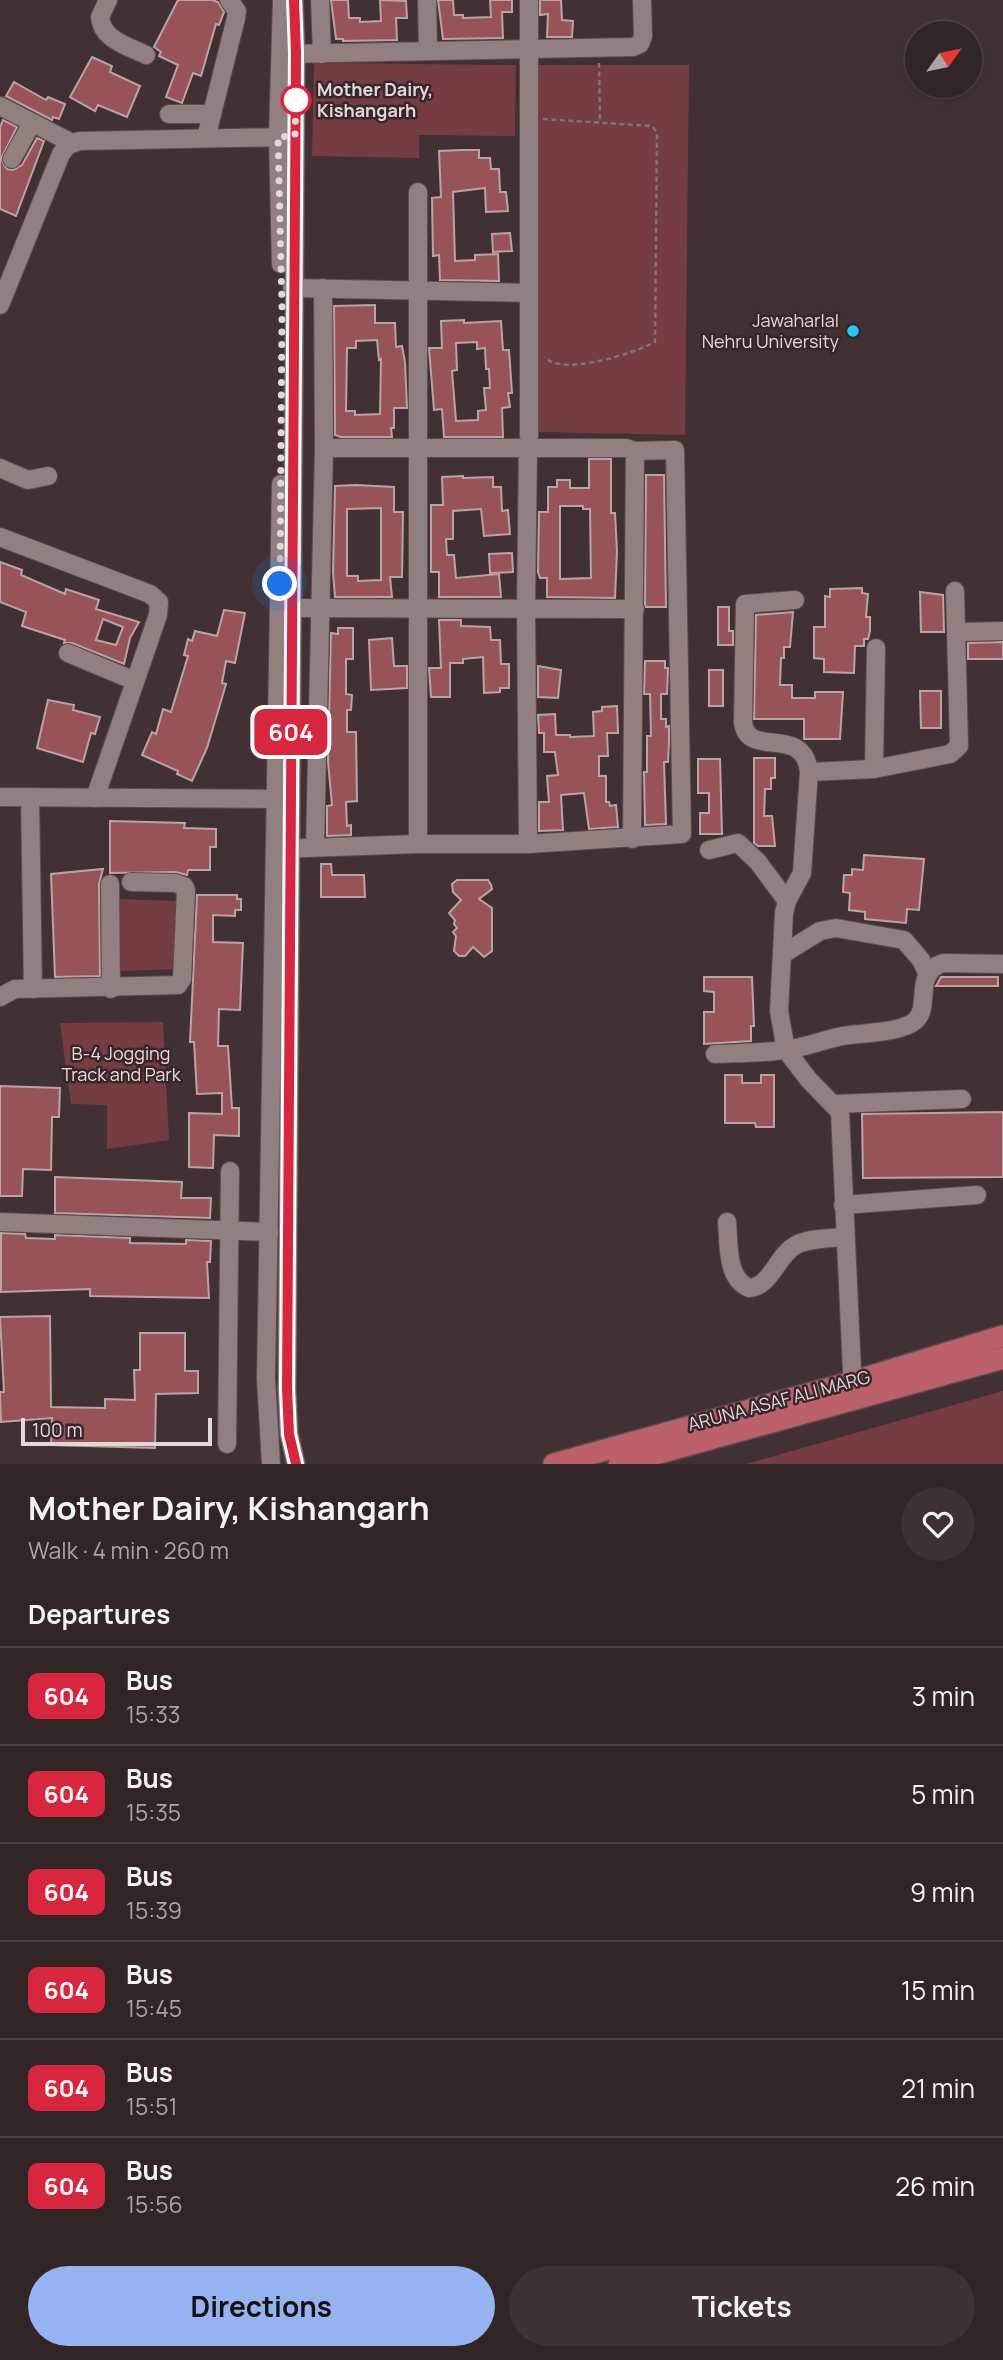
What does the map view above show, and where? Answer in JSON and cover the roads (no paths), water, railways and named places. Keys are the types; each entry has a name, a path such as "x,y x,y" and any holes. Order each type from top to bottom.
{"main road":[{"name":"ARUNA ASAF ALI MARG","path":"619,1464 853,1390 1003,1336"},
{"name":"ARUNA ASAF ALI MARG","path":"554,1464 853,1390 1003,1358"}],"street":[{"path":"108,0 100,17 105,32 110,38 146,55"},
{"path":"206,138 236,18 237,11 229,0"},
{"path":"282,0 289,54"},
{"path":"286,607 282,295 289,54 294,0"},
{"path":"320,0 322,54"},
{"path":"427,0 428,50"},
{"path":"528,844 526,607 529,441 529,0"},
{"path":"289,54 634,47 640,44 643,36 642,0"},
{"path":"0,106 72,143 286,137"},
{"path":"169,114 212,114"},
{"path":"12,159 32,123"},
{"path":"286,137 292,288 282,799 279,1161 287,1414 296,1464"},
{"path":"0,305 61,154 72,143"},
{"path":"418,192 418,844"},
{"path":"292,288 529,293"},
{"path":"315,846 324,447 323,288"},
{"path":"282,848 528,844 680,836 682,833 675,450 635,451 626,448 529,441 418,448 324,447"},
{"path":"632,839 635,451"},
{"path":"0,468 28,481 48,476"},
{"path":"0,537 155,597 159,603 159,615 95,798"},
{"path":"809,772 874,768 950,754 956,750 959,738 955,592"},
{"path":"795,600 745,604 743,722 744,732 752,740 799,749 808,763 802,873 787,901 783,926 779,1011 786,1050 808,1080 835,1104 840,1112 853,1390"},
{"path":"286,607 635,609"},
{"path":"958,632 1003,631"},
{"path":"874,768 876,648"},
{"path":"68,653 135,681"},
{"path":"0,797 282,799"},
{"path":"30,797 33,989"},
{"path":"709,849 738,843 758,862 787,901"},
{"path":"0,997 8,990 178,985 181,979 184,886 175,883 131,881"},
{"path":"110,884 111,989"},
{"path":"783,954 820,931 836,928 904,940 921,960 928,975"},
{"path":"715,1054 786,1050 909,1024 920,1013 928,975 936,965 1003,964"},
{"path":"835,1104 962,1099"},
{"path":"271,1464 266,1379 269,1232 279,1161"},
{"path":"227,1444 230,1171"},
{"path":"843,1205 977,1195"},
{"path":"0,1222 269,1232"},
{"path":"727,1222 733,1271 737,1281 749,1288 762,1284 788,1250 798,1244 845,1237"}],"place":[{"name":"Mother Dairy, Kishangarh","path":"296,100"},
{"name":"Jawaharlal Nehru University","path":"853,331"}],"park label":[{"name":"B-4 Jogging Track and Park","path":"121,1064"}]}
